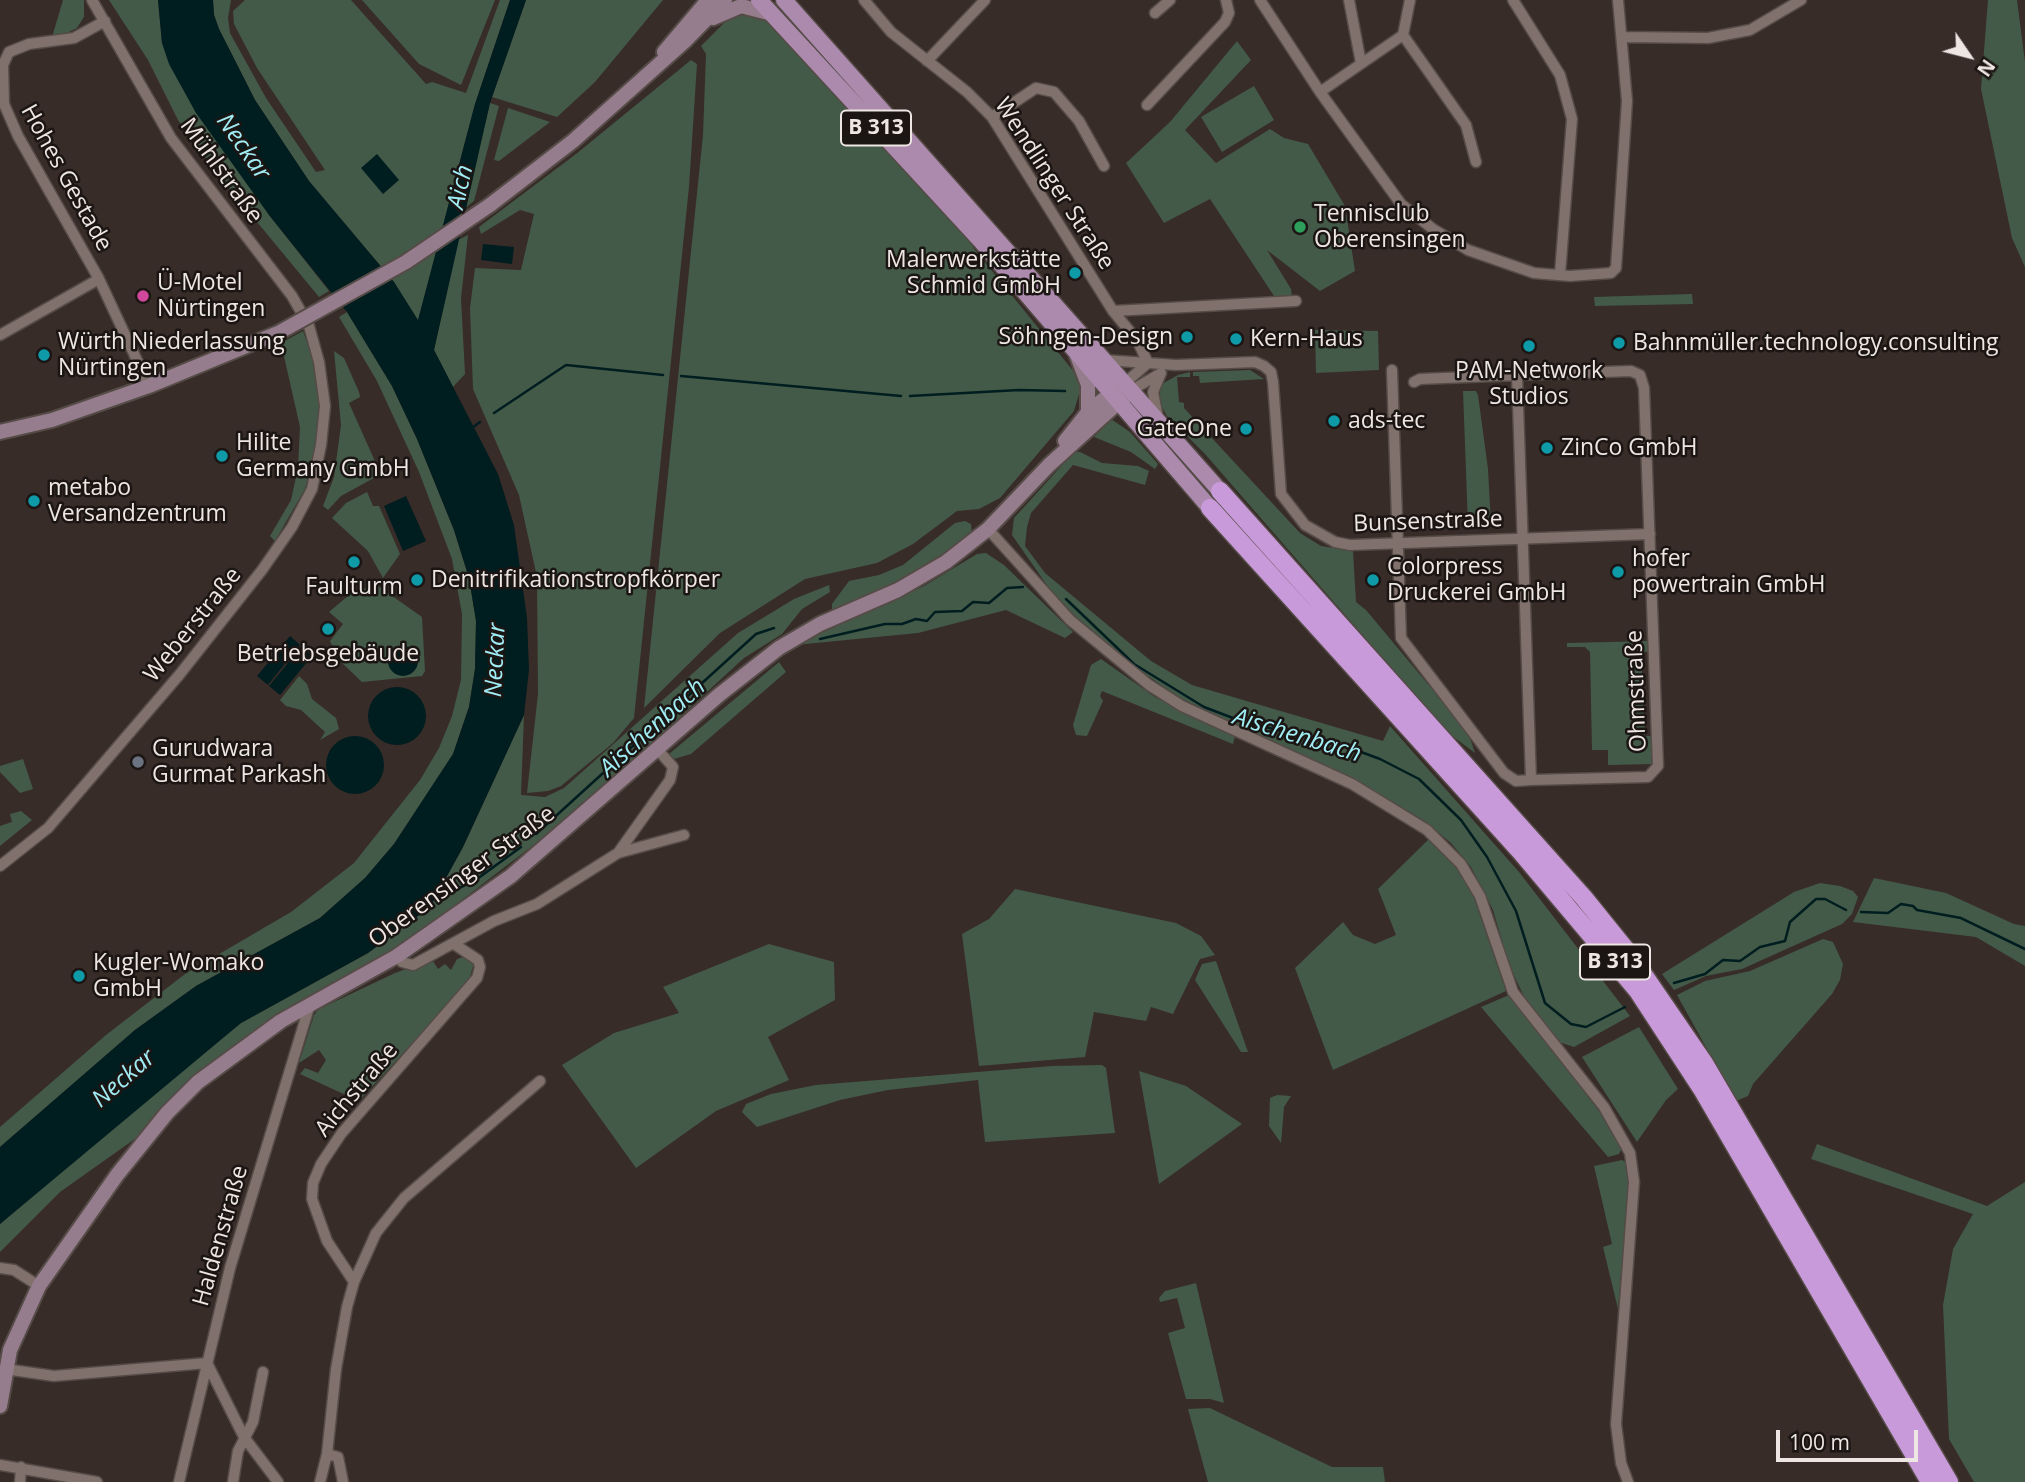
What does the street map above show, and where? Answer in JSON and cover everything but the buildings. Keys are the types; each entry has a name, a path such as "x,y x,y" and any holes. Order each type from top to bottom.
{"highway":[{"name":"B 313","path":"1220,491 1584,898 1637,964 1704,1063 1949,1482"},
{"name":"B 313","path":"1210,508 1521,852 1638,991 1702,1089 1930,1482"}],"main road":[{"name":"B 313","path":"759,0 954,211 1210,508"},
{"name":"B 313","path":"783,0 1220,491"}],"street":[{"name":"Mühlstraße","path":"92,0 185,159 292,296 309,326 319,362"},
{"path":"698,29 725,0"},
{"name":"Wendlinger Straße","path":"864,0 891,32 992,117 1112,310 1138,340 1148,363"},
{"path":"927,61 972,4 985,0"},
{"path":"1155,13 1170,0"},
{"path":"1147,104 1225,22 1229,13 1226,0"},
{"path":"1260,0 1321,92 1401,204 1433,229 1494,261 1534,273 1560,274 1611,274 1616,268 1627,101 1618,0"},
{"path":"1349,0 1361,63"},
{"path":"1410,0 1404,35 1466,125 1476,162"},
{"path":"1513,0 1560,75 1572,119 1560,274"},
{"path":"1623,37 1707,38 1750,30 1801,0"},
{"path":"653,67 707,1"},
{"path":"0,432 52,420 149,386 278,333 406,262 490,205 573,141 653,67 715,17 741,6 772,14"},
{"name":"Hohes Gestade","path":"105,21 74,38 29,44 9,52 3,65 2,85 9,119 99,279 149,386"},
{"path":"1321,92 1404,35"},
{"path":"992,117 1035,88 1054,92 1079,121 1104,166"},
{"name":"Hohes Gestade","path":"0,335 99,279"},
{"path":"1112,310 1296,301"},
{"path":"1076,354 1088,385 1088,412"},
{"name":"Bunsenstraße","path":"1104,360 1175,365 1246,362 1264,366 1271,372 1273,382 1279,482 1288,506 1305,525 1335,541 1350,545 1650,534"},
{"name":"Weberstraße","path":"0,866 39,837 68,804 208,639 292,527 312,489 321,446 325,406 319,362"},
{"path":"1114,398 1128,387 1148,363"},
{"name":"Bunsenstraße","path":"1128,387 1175,365"},
{"path":"1392,370 1399,628 1405,646 1504,773 1516,781 1531,780 1517,375 1420,379 1415,382"},
{"name":"Ohmstraße","path":"1517,375 1631,371 1640,375 1644,388 1650,534 1658,766 1648,777 1531,780"},
{"path":"1159,422 1153,392 1161,373"},
{"name":"Oberensinger Straße","path":"1048,465 1088,412 1114,398"},
{"name":"Oberensinger Straße","path":"0,1406 5,1369 19,1327 39,1286 117,1175 167,1113 224,1061 310,1004 397,956 539,855 744,674 779,648 820,624 921,577 988,529 1114,398"},
{"path":"988,529 1070,620 1139,678 1182,706 1371,796 1427,830 1461,864 1483,903 1513,992 1597,1098 1630,1153 1634,1181 1616,1424 1621,1463 1628,1482"},
{"path":"618,853 670,780 673,767 658,750"},
{"path":"397,956 402,962 413,965 494,921 537,904 618,853 684,835"},
{"name":"Aichstraße","path":"354,1282 327,1241 312,1199 313,1183 321,1164 341,1134 477,978 478,960 454,944"},
{"name":"Haldenstraße","path":"179,1482 230,1268 310,1004"},
{"path":"320,1482 327,1454 339,1349 354,1282 376,1233 399,1203 540,1081"},
{"path":"0,1268 14,1270 39,1286"},
{"path":"5,1369 54,1376 206,1363 244,1437 278,1482"},
{"path":"233,1482 238,1451 253,1422 263,1372"},
{"path":"327,1454 341,1462 343,1482"},
{"path":"0,1465 97,1482"},
{"path":"20,1482 21,1467"}],"green space":[{"path":"63,0 84,0 84,17 77,28 65,34 53,34"},
{"path":"109,0 158,0 162,43 269,215 329,291 319,297 219,176 178,120 148,60"},
{"path":"213,0 231,0 228,18 230,33 266,98 316,172 325,170 257,68 234,24 233,11 245,0 351,0 426,84 432,82 466,93 500,0 510,0 475,104 418,321 394,282 309,181 255,100 219,29"},
{"path":"362,0 495,0 461,85 419,64"},
{"path":"526,0 663,0 595,82 557,117 492,97"},
{"path":"1988,0 2017,0 2025,62 2025,267 2012,238 1981,89"},
{"path":"749,10 765,17 958,223 975,250 1079,378 1079,394 1074,411 1000,498 979,509 957,511 913,544 877,563 805,579 720,633 644,708 703,135 706,54 701,46 730,17"},
{"path":"1237,41 1251,60 1185,130 1216,163 1270,129 1284,138 1308,144 1345,206 1355,271 1320,291 1267,250 1291,289 1292,298 1276,299 1210,199 1164,223 1126,163 1170,122"},
{"path":"691,60 697,64 689,187 634,718 613,743 561,786 548,791 527,793 538,694 537,577 519,495 473,389 470,308 475,268 521,270 534,214 520,210 481,234 479,227 576,154"},
{"path":"1254,86 1274,120 1222,152 1201,117"},
{"path":"490,103 499,106 474,201 465,208"},
{"path":"508,108 550,122 499,161 494,160"},
{"path":"468,235 461,298 465,374 453,387 434,350 458,240"},
{"path":"1692,294 1693,304 1595,306 1594,297"},
{"path":"347,312 392,386 417,439 454,530 469,578 476,621 475,669 469,707 453,754 394,844 365,878 320,918 196,986 135,1030 0,1147 0,1127 106,1035 185,974 291,912 354,863 420,780 439,748 452,716 461,680 462,614 452,559 419,472 377,381 339,317"},
{"path":"1315,330 1378,331 1379,370 1316,373"},
{"path":"303,331 315,364 321,399 317,444 305,489 275,541 270,536 291,500 298,468 300,427 281,343"},
{"path":"334,351 344,358 359,392 360,397 349,403 378,468 374,478 341,496 328,510 323,506 334,477 341,425"},
{"path":"1250,370 1264,379 1200,383 1199,376 1193,376 1193,372"},
{"path":"1190,372 1190,377 1177,377 1179,402 1184,403 1184,408 1300,533 1321,546 1353,551 1356,602 1366,610 1468,732 1475,753 1447,732 1205,454 1167,416 1159,402 1160,385 1178,375"},
{"path":"1463,391 1476,391 1478,395 1488,469 1491,524 1468,526"},
{"path":"1111,419 1130,432 1158,464 1155,469 1131,452 1094,437"},
{"path":"1074,452 1080,452 1102,463 1138,466 1149,471 1145,485 1073,465 1031,513 1027,527 1025,546 1045,573 1151,661 1192,685 1383,741 1390,726 1519,872 1630,1016 1574,1047 1559,1042 1531,1011 1509,965 1493,910 1471,867 1451,843 1423,820 1351,778 1180,698 1119,656 1082,624 1053,594 1012,535 1014,518"},
{"path":"367,492 373,506 379,506 400,554 383,578 368,551 332,518 346,503"},
{"path":"965,521 971,524 972,534 925,568 832,612 832,604 849,581 879,575 903,565 955,523"},
{"path":"986,553 1004,565 1073,632 1065,638 1006,610 918,633 795,645 924,586 977,554"},
{"path":"829,585 830,592 802,609 782,634 744,658 574,814 433,922 386,954 287,1009 205,1068 139,1136 60,1192 0,1252 0,1224 196,1058 241,1023 368,953 430,907 463,847 524,715 521,795 545,797 564,788 738,633 794,599"},
{"path":"378,586 422,617 425,671 422,676 362,682 339,660 330,641 343,624 329,612 355,590"},
{"path":"1648,641 1649,651 1641,653 1645,736 1653,736 1654,764 1608,765 1608,750 1592,750 1590,652 1585,647 1567,647 1567,643"},
{"path":"1101,659 1155,697 1235,736 1233,744 1102,691 1100,696 1103,701 1087,736 1076,735 1073,725 1091,665"},
{"path":"779,662 786,672 691,754 674,759 669,754"},
{"path":"299,676 307,684 312,699 336,718 339,729 320,740 325,732 301,710 286,706 280,700"},
{"path":"23,759 33,789 20,793 0,772 0,766"},
{"path":"21,811 32,820 0,846 0,826 12,822 10,814"},
{"path":"1429,839 1456,865 1470,886 1506,991 1333,1070 1295,968 1343,922 1353,935 1375,944 1396,935 1378,889"},
{"path":"1874,878 1946,893 2014,924 2025,926 2025,966 1976,937 1853,922"},
{"path":"1820,883 1840,886 1853,891 1858,897 1852,914 1842,924 1742,969 1706,976 1674,990 1662,974 1794,892"},
{"path":"1015,889 1176,923 1201,936 1215,955 1200,959 1173,1014 1151,1007 1146,1021 1094,1012 1085,1057 979,1066 962,934 989,919"},
{"path":"1823,939 1833,942 1843,964 1840,980 1832,994 1753,1084 1748,1096 1736,1101 1677,995 1705,981 1750,971"},
{"path":"769,944 834,962 835,1000 768,1037 789,1080 716,1111 636,1168 562,1065 614,1033 679,1013 663,987"},
{"path":"445,955 433,961 438,969 445,964 451,970 457,959 463,957 474,963 468,983 359,1101 300,1074 305,1068 318,1073 326,1060 319,1050 299,1063 314,1015 319,1009 395,973"},
{"path":"1216,961 1248,1052 1241,1052 1195,980 1202,964"},
{"path":"1509,995 1607,1121 1622,1148 1619,1154 1608,1157 1481,1007"},
{"path":"1639,1027 1678,1089 1666,1100 1637,1142 1582,1057"},
{"path":"1102,1065 1106,1068 1115,1133 985,1142 978,1080 888,1090 840,1100 757,1127 742,1112 746,1104 771,1094 816,1085 1052,1066"},
{"path":"1139,1071 1186,1086 1242,1124 1159,1184"},
{"path":"1277,1095 1291,1096 1284,1107 1281,1143 1269,1126 1270,1098"},
{"path":"1817,1144 1987,1206 2025,1182 2025,1482 1974,1482 1949,1439 1943,1305 1953,1249 1973,1214 1811,1159"},
{"path":"1622,1160 1628,1163 1629,1187 1618,1309 1603,1247 1612,1244 1594,1166"},
{"path":"1196,1283 1224,1403 1210,1399 1186,1399 1168,1333 1185,1328 1177,1298 1160,1302 1159,1298 1165,1291"},
{"path":"1210,1408 1332,1467 1383,1467 1385,1482 1208,1482 1188,1409"}],"water":[{"path":"158,0 213,0 219,29 255,100 309,181 394,282 418,320 475,104 510,0 526,0 490,103 434,350 498,474 514,525 527,618 529,670 524,715 463,847 430,907 368,953 241,1023 0,1224 0,1147 135,1030 196,986 320,918 365,878 394,844 453,754 469,707 475,669 476,621 469,578 454,530 392,386 347,312 269,215 196,113 169,64 162,43"},
{"path":"377,154 399,180 383,194 361,168"},
{"path":"483,244 514,247 512,264 481,260"},
{"path":"406,496 426,541 403,551 384,506"},
{"path":"290,636 300,645 268,685 257,676"},
{"path":"403,646 414,650 418,661 414,672 403,676 392,672 388,661 392,650"},
{"path":"301,647 312,656 280,695 269,686"},
{"path":"397,687 408,689 421,700 426,716 424,727 413,740 397,745 386,743 373,732 368,716 370,705 381,692"},
{"path":"355,736 366,738 379,749 384,765 382,776 371,789 355,794 344,792 331,781 326,765 328,754 339,741"}],"waterway":[{"path":"494,413 566,365 663,375"},
{"path":"681,376 901,396"},
{"path":"910,396 1019,390 1065,391"},
{"path":"472,428 480,422"},
{"name":"Aischenbach","path":"820,639 885,624 902,624 916,619 927,621 935,612 962,611 973,602 989,603 1007,588 1023,587"},
{"name":"Aischenbach","path":"1066,599 1134,664 1204,707 1246,723 1334,742 1380,759 1419,779 1461,820 1487,857 1516,911 1545,1003 1571,1024 1586,1027 1625,1007"},
{"name":"Aischenbach","path":"536,834 756,634 774,628"},
{"name":"Aischenbach","path":"436,895 450,893 477,879 521,847"},
{"name":"Aischenbach","path":"1674,983 1705,974 1723,960 1740,961 1760,947 1785,941 1790,922 1816,899 1825,899 1846,910"},
{"name":"Aischenbach","path":"1861,912 1888,913 1901,904 1913,906 1917,910 1961,918 2025,949"}],"place":[{"name":"Tennisclub Oberensingen","path":"1300,227"},
{"name":"Malerwerkstätte Schmid GmbH","path":"1075,273"},
{"name":"Ü-Motel Nürtingen","path":"143,296"},
{"name":"Söhngen-Design","path":"1187,337"},
{"name":"Kern-Haus","path":"1236,339"},
{"name":"Bahnmüller.technology.consulting","path":"1619,343"},
{"name":"PAM-Network Studios","path":"1529,346"},
{"name":"Würth Niederlassung Nürtingen","path":"44,355"},
{"name":"ads-tec","path":"1334,421"},
{"name":"GateOne","path":"1246,429"},
{"name":"ZinCo GmbH","path":"1547,448"},
{"name":"Hilite Germany GmbH","path":"222,456"},
{"name":"metabo Versandzentrum","path":"34,501"},
{"name":"Faulturm","path":"354,562"},
{"name":"hofer powertrain GmbH","path":"1618,572"},
{"name":"Denitrifikationstropfkörper","path":"417,580"},
{"name":"Colorpress Druckerei GmbH","path":"1373,580"},
{"name":"Betriebsgebäude","path":"328,629"},
{"name":"Gurudwara Gurmat Parkash","path":"138,762"},
{"name":"Kugler-Womako GmbH","path":"79,976"}],"water label":[{"name":"Neckar","path":"243,147"},
{"name":"Aich","path":"461,187"},
{"name":"Neckar","path":"496,660"},
{"name":"Neckar","path":"124,1079"}]}
